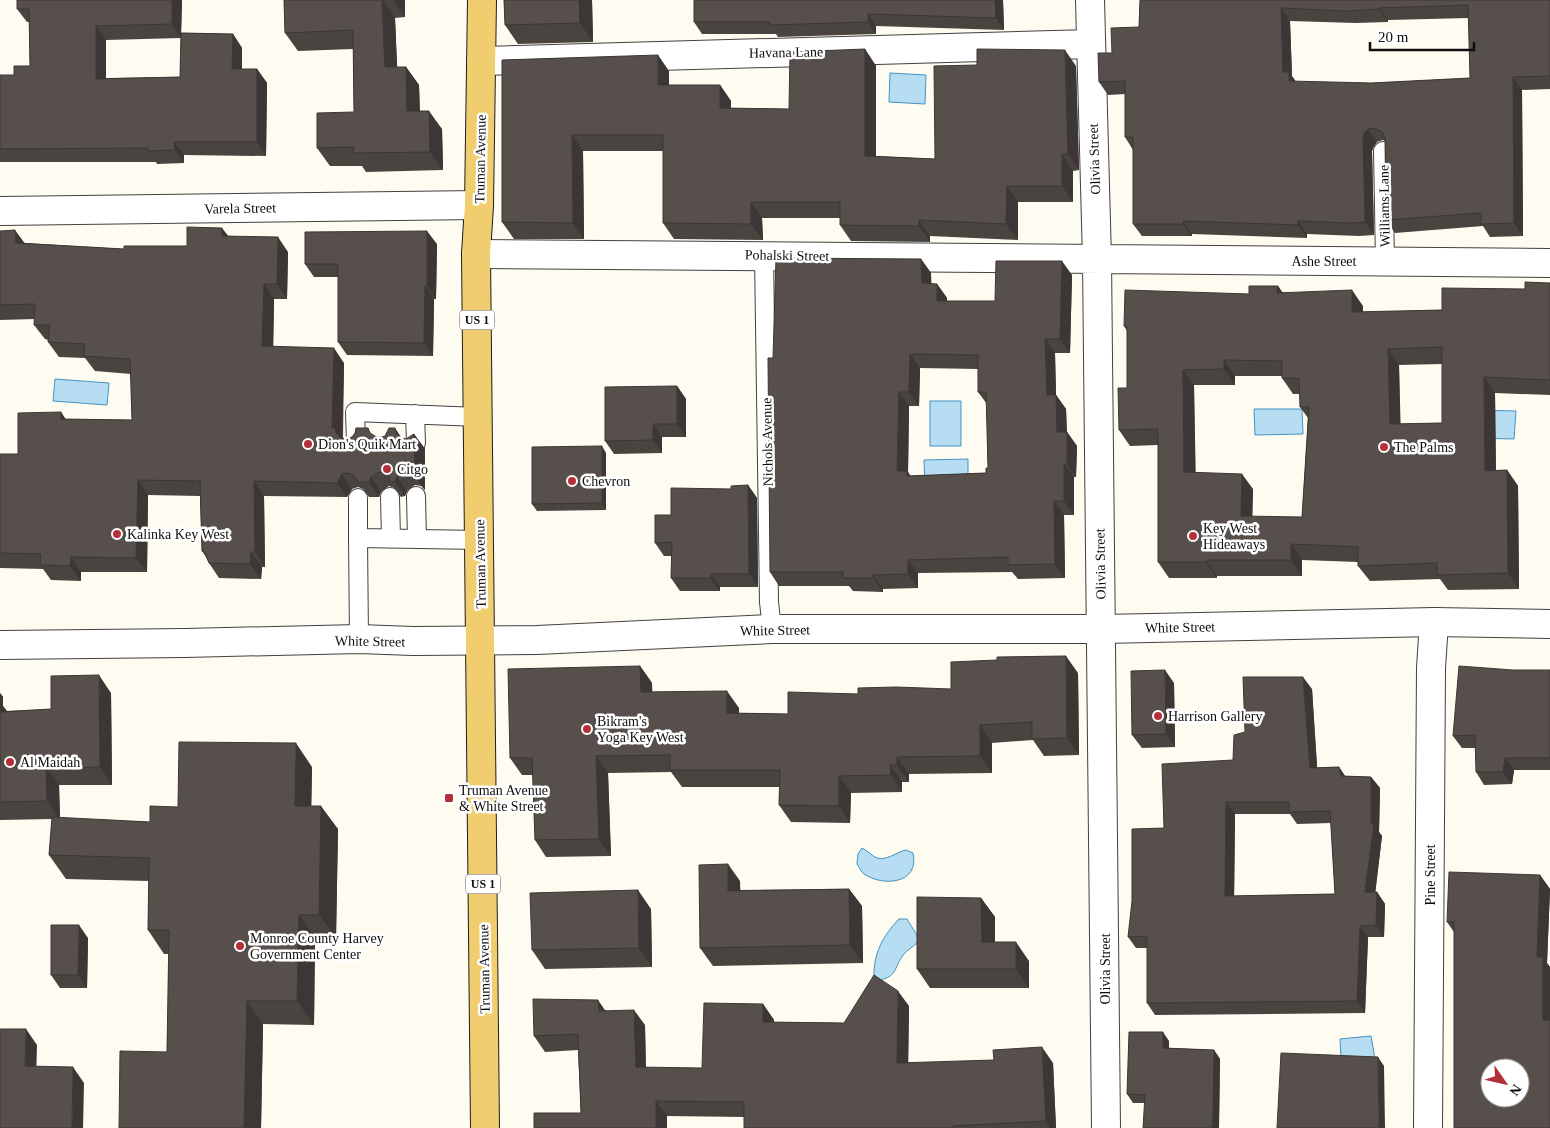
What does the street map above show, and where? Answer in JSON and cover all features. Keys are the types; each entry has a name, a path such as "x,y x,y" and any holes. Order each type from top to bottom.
{"main road":[{"name":"Truman Avenue","path":"482,0 479,205 476,254 485,1128"}],"street":[{"name":"Olivia Street","path":"1090,0 1097,260 1106,1128"},
{"name":"Havana Lane","path":"480,61 1091,44"},
{"name":"Varela Street","path":"0,211 479,205"},
{"name":"Pohalski Street","path":"476,254 764,254 1097,260"},
{"name":"Ashe Street","path":"1097,260 1550,263"},
{"name":"White Street","path":"0,645 359,639 537,640 772,629 1102,628 1434,622 1550,624"},
{"name":"Pine Street","path":"1428,1128 1431,668 1434,622"}],"lane":[{"name":"Williams Lane","path":"1383,151 1385,262"},
{"name":"Nichols Avenue","path":"764,254 769,602 772,629"},
{"path":"356,443 355,412 478,417"},
{"path":"388,413 389,433"},
{"path":"415,414 416,443"},
{"path":"416,496 417,539"},
{"path":"390,497 391,539"},
{"path":"358,498 359,639"},
{"path":"358,538 480,540"}],"water":[{"path":"890,73 926,75 925,104 889,102"},
{"path":"55,379 109,383 107,405 53,401"},
{"path":"930,401 961,401 961,446 930,446"},
{"path":"1254,409 1302,409 1303,434 1255,435"},
{"path":"1477,410 1516,411 1514,439 1476,438"},
{"path":"968,459 968,484 925,485 924,460"},
{"path":"862,848 880,859 906,850 913,853 914,863 911,871 906,877 898,880 881,881 872,878 863,873 857,864 858,854"},
{"path":"899,919 907,919 918,937 917,943 904,954 893,974 879,980 874,975 874,967 880,945"},
{"path":"1371,1036 1375,1059 1341,1059 1340,1039"}],"building":[{"path":"17,0 172,0 172,24 96,26 96,79 180,77 181,33 233,34 232,69 257,69 257,142 174,142 175,150 148,151 148,148 0,149 0,75 14,75 14,66 30,66 29,9 17,9"},
{"path":"284,0 382,0 385,67 406,67 407,111 429,111 430,152 353,153 354,147 317,148 317,113 354,112 353,30 285,33"},
{"path":"504,0 579,0 580,23 505,25"},
{"path":"694,0 995,0 996,18 868,14 868,22 770,25 770,22 694,22"},
{"path":"1140,0 1550,0 1550,76 1513,77 1514,223 1481,224 1481,213 1386,220 1385,138 1383,132 1374,128 1368,129 1364,133 1363,138 1365,222 1298,221 1298,225 1183,221 1183,224 1133,224 1133,137 1125,137 1125,81 1099,82 1098,53 1112,53 1111,28 1139,27","holes":["1468,5 1470,78 1371,83 1289,81 1289,72 1283,72 1281,8 1347,11"]},
{"path":"865,49 865,156 935,159 934,66 977,65 977,49 1065,50 1068,154 1062,154 1062,186 1007,186 1006,224 919,220 919,226 840,225 840,202 751,202 751,224 663,223 663,135 572,135 573,223 502,222 502,60 658,55 658,85 720,85 720,108 789,109 790,52"},
{"path":"187,227 222,228 222,236 278,237 277,284 264,284 262,346 334,348 332,428 335,428 336,433 345,439 352,437 356,428 368,428 370,433 378,438 385,436 389,428 395,428 396,433 401,438 406,439 414,434 415,476 405,471 397,476 395,482 390,482 389,477 385,473 379,472 371,477 369,482 358,482 353,474 347,473 342,474 337,483 254,481 255,552 251,552 250,564 209,563 205,553 202,551 200,481 138,480 136,558 71,557 70,566 40,565 41,554 0,553 0,454 18,454 18,413 61,412 61,419 132,420 130,359 84,356 85,344 48,342 50,325 34,325 35,304 0,305 0,231 15,230 16,243 124,249 124,246 187,246"},
{"path":"427,231 424,343 338,342 338,264 305,264 305,232"},
{"path":"776,258 921,259 922,283 937,284 937,301 995,301 996,261 1062,261 1060,339 1045,339 1047,395 1056,395 1057,432 1067,432 1067,464 1064,464 1064,501 1054,501 1055,564 1008,565 1008,557 908,560 908,574 873,575 873,578 843,578 843,572 770,572 768,358 773,358","holes":["910,354 978,355 978,392 986,392 988,468 986,468 986,473 907,476 907,471 897,471 899,392 909,392"]},
{"path":"1525,282 1550,283 1550,380 1484,377 1485,471 1507,470 1508,573 1437,575 1437,563 1358,566 1358,547 1291,544 1291,560 1158,562 1158,429 1119,430 1118,388 1127,388 1127,326 1124,326 1125,290 1249,294 1249,286 1278,286 1277,293 1352,290 1352,312 1442,310 1442,288 1525,289","holes":["1442,347 1442,423 1390,424 1388,349","1224,360 1282,361 1282,378 1299,378 1300,407 1309,407 1302,517 1241,516 1242,474 1184,472 1183,370 1224,369"]},
{"path":"677,386 677,424 653,424 653,440 605,441 605,387"},
{"name":"Chevron","path":"602,446 602,503 532,504 532,447"},
{"path":"748,485 749,574 711,574 711,578 671,578 672,542 655,543 655,515 671,515 671,488 731,489 731,486"},
{"path":"1066,656 1067,738 1032,739 1032,722 980,725 980,756 897,757 897,765 890,765 891,775 839,776 839,806 779,805 780,770 670,770 670,755 596,756 599,839 535,840 532,758 510,758 508,669 640,666 641,692 727,691 727,713 788,714 788,692 858,694 858,688 951,689 951,662 997,660 997,657"},
{"path":"1459,666 1513,670 1550,670 1550,758 1505,758 1503,772 1476,772 1475,735 1453,736"},
{"path":"1165,670 1166,734 1132,735 1131,671"},
{"path":"99,675 100,767 46,768 47,801 0,802 0,712 51,709 51,676"},
{"path":"1243,677 1303,677 1310,768 1339,767 1341,776 1371,777 1371,824 1374,824 1365,892 1377,892 1376,925 1360,926 1357,1001 1147,1003 1147,936 1128,937 1132,901 1132,829 1164,828 1162,764 1233,760 1234,735 1245,732","holes":["1226,802 1289,802 1289,812 1330,811 1335,894 1225,896"]},
{"name":"Monroe County Harvey Government Center","path":"179,742 296,743 295,806 321,806 319,915 299,915 297,1001 247,1001 244,1128 119,1128 120,1051 167,1052 169,930 148,930 149,858 49,855 52,817 150,822 150,806 178,807"},
{"path":"728,864 728,891 849,889 850,945 700,948 699,865"},
{"path":"1449,872 1540,875 1537,957 1543,957 1543,1020 1550,1020 1550,1128 1454,1128 1454,922 1447,922"},
{"path":"638,890 639,948 532,950 530,893"},
{"path":"917,897 981,898 982,942 1016,942 1016,969 917,969"},
{"path":"51,925 79,925 78,975 51,975"},
{"path":"874,975 898,991 897,1063 994,1060 993,1050 1042,1047 1046,1121 953,1126 953,1128 744,1128 744,1102 656,1101 656,1128 534,1128 534,1113 581,1113 578,1034 534,1036 533,999 598,1000 599,1011 634,1010 636,1067 702,1068 704,1003 763,1004 763,1022 844,1023"},
{"path":"0,1029 26,1029 25,1066 73,1067 72,1128 0,1128"},
{"path":"1129,1032 1163,1032 1163,1048 1214,1050 1212,1128 1143,1128 1145,1095 1127,1094"},
{"path":"1281,1053 1378,1057 1379,1128 1277,1128"}],"place":[{"name":"Dion's Quik Mart","path":"308,444"},
{"name":"The Palms","path":"1384,447"},
{"name":"Citgo","path":"387,469"},
{"name":"Chevron","path":"572,481"},
{"name":"Kalinka Key West","path":"117,534"},
{"name":"Key West Hideaways","path":"1193,536"},
{"name":"Harrison Gallery","path":"1158,716"},
{"name":"Bikram's Yoga Key West","path":"587,729"},
{"name":"Al Maidah","path":"10,762"},
{"name":"Truman Avenue & White Street","path":"449,798"},
{"name":"Monroe County Harvey Government Center","path":"240,946"}]}
